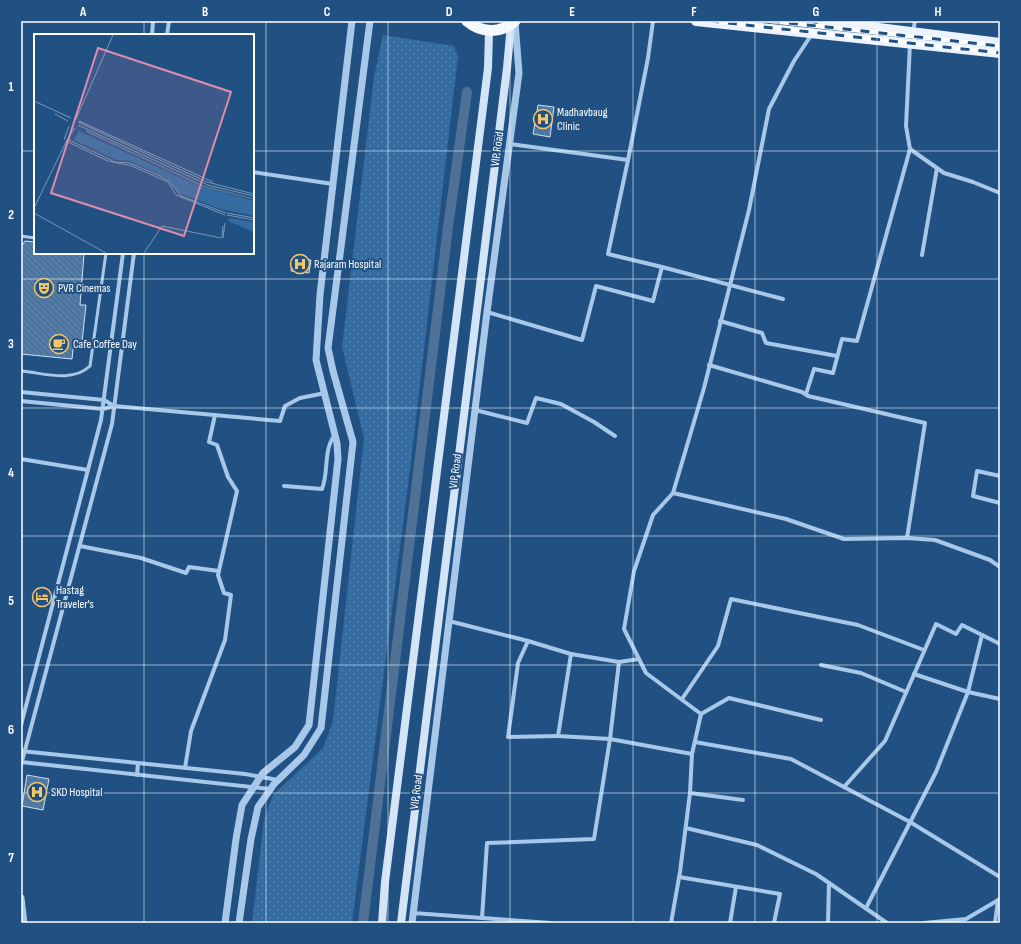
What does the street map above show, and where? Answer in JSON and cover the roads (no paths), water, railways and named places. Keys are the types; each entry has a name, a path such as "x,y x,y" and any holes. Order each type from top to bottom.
{"highway":[{"path":"467,21 473,26 489,31 505,28 514,22"}],"main road":[{"path":"696,21 813,32 1000,53"},
{"path":"822,21 1000,43"},
{"name":"VIP Road","path":"401,923 514,22"},
{"name":"VIP Road","path":"382,923 385,882 488,68 489,31"}],"street":[{"path":"152,34 153,21"},
{"path":"167,34 170,21"},
{"path":"225,923 242,805 261,776 295,747 309,725 338,459 332,420 316,360 320,295 352,21"},
{"path":"239,923 251,839 258,807 270,789 304,755 321,728 328,679 353,442 345,417 328,348 370,21"},
{"path":"653,21 648,58 608,254 783,299"},
{"path":"913,32 915,21"},
{"name":"VIP Road","path":"412,923 487,312 519,73 514,22"},
{"path":"701,714 646,673 624,629 634,571 653,515 673,493 710,365 749,210 769,109 794,61 813,32"},
{"path":"806,394 814,370 833,373 842,339 857,341 910,149 906,126 910,43"},
{"path":"510,144 628,160"},
{"path":"910,149 944,173 973,182 1000,193"},
{"path":"922,255 937,168"},
{"path":"254,172 333,184"},
{"path":"21,725 103,409 123,254"},
{"path":"134,254 112,424 21,763 270,789"},
{"path":"487,312 582,340 596,286 653,301 662,267"},
{"path":"720,321 762,333 766,342 837,356"},
{"path":"710,365 806,394 924,423 907,538"},
{"path":"21,392 104,400 114,406"},
{"path":"21,401 103,409 114,406 280,421 285,406 300,398 325,393"},
{"path":"475,410 527,423 536,398 561,404 594,422 615,436"},
{"path":"185,768 191,731 225,640 231,595 224,593 218,575 237,491 228,477 217,445 209,442 215,416"},
{"path":"332,420 345,417"},
{"path":"284,486 322,489 326,479 330,441 335,434"},
{"path":"21,459 88,470"},
{"path":"458,459 469,460"},
{"path":"1000,476 978,471 973,496 1000,503"},
{"path":"673,493 786,518 844,539 907,538 935,540 990,560 1000,567"},
{"path":"80,546 141,558 186,573 189,567 219,571"},
{"path":"682,700 718,646 731,599 858,625 924,650"},
{"path":"449,621 528,641 571,654 619,662 639,660"},
{"path":"844,787 885,740 936,624 956,634 962,625 1000,644"},
{"path":"866,908 936,772 968,692 982,635"},
{"path":"528,641 518,664 508,737 558,736 610,739 692,754"},
{"path":"558,736 571,654"},
{"path":"482,918 487,843 594,839 610,739 619,662"},
{"path":"821,665 861,674 906,692"},
{"path":"914,674 968,692 1000,699"},
{"path":"671,923 686,828 692,754 701,714 729,698 821,720"},
{"path":"695,742 791,759 910,822 1000,877"},
{"path":"23,751 261,776 278,780"},
{"path":"137,775 138,763"},
{"path":"690,793 743,800"},
{"path":"686,828 757,845 816,874 887,923"},
{"path":"679,877 780,894 774,923"},
{"path":"828,923 829,883"},
{"path":"730,923 736,887"},
{"path":"21,898 24,923"},
{"path":"995,923 999,899"},
{"path":"924,923 966,919 999,899"},
{"path":"413,913 551,923"}],"lane":[{"path":"21,236 34,238"},
{"path":"21,371 70,376 83,373 90,366 106,254"}],"waterway":[{"path":"363,923 448,227 467,92"}],"railway":[{"path":"710,21 1000,53"},
{"path":"771,21 1000,46"}],"place":[{"name":"Madhavbaug Clinic","path":"543,119"},
{"name":"Rajaram Hospital","path":"300,264"},
{"name":"PVR Cinemas","path":"44,288"},
{"name":"Cafe Coffee Day","path":"59,344"},
{"name":"Hastag Traveler's","path":"42,597"},
{"name":"SKD Hospital","path":"37,792"}]}
